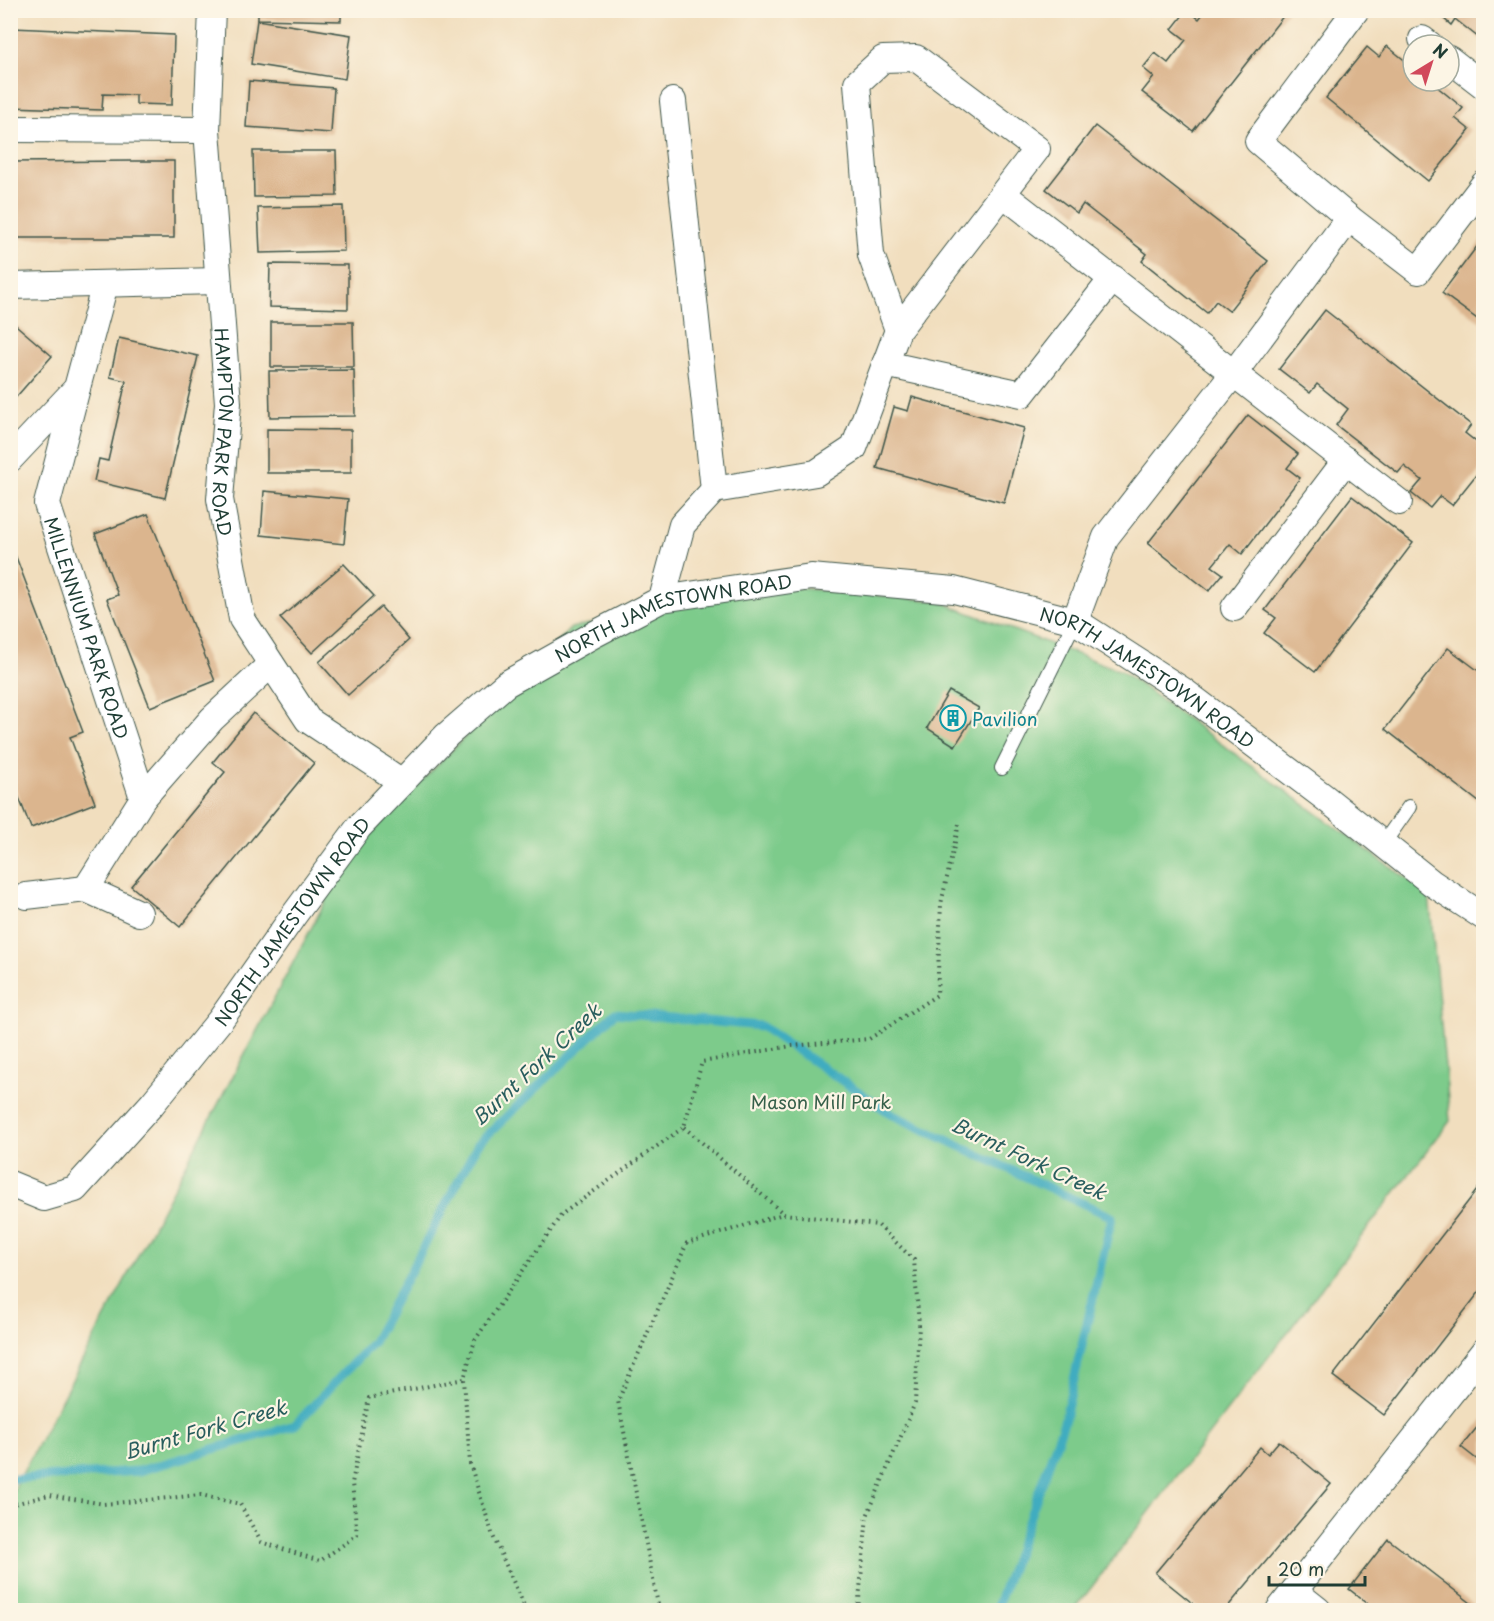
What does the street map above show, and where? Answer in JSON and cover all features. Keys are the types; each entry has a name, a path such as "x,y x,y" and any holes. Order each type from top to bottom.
{"street":[{"name":"HAMPTON PARK ROAD","path":"212,10 207,130 228,403 220,499 242,619 308,720 402,782"},
{"path":"1356,10 1258,141 1349,218 1418,271 1484,184"},
{"path":"662,599 682,525 714,490 816,472 854,448 898,330 1037,149 916,58 883,59 857,82 871,255 898,330"},
{"path":"1461,68 1484,86"},
{"path":"673,101 714,490"},
{"path":"10,129 207,130"},
{"path":"1004,194 1399,501"},
{"path":"1075,621 1106,537 1234,373 1349,218"},
{"path":"885,364 1022,394 1113,278"},
{"path":"10,286 219,281"},
{"name":"MILLENNIUM PARK ROAD","path":"105,284 47,504 144,798"},
{"path":"10,459 77,388"},
{"path":"1234,608 1346,460"},
{"name":"NORTH JAMESTOWN ROAD","path":"10,1184 44,1198 75,1189 152,1104 221,1019 294,915 360,827 447,735 506,684 662,599 812,578 954,590 1075,621 1182,690 1432,883 1484,917"},
{"path":"86,889 144,798 212,719 271,664"},
{"path":"26,896 86,889 139,913"},
{"path":"1318,1611 1286,1601 1484,1351"}],"lane":[{"path":"1002,768 1075,621"},
{"path":"1383,844 1410,807"}],"path":[{"path":"526,1611 493,1536 470,1464 464,1379 475,1340 562,1214 684,1128 702,1062 791,1046 869,1039 937,995 941,904 958,824"},
{"path":"684,1128 784,1214"},
{"path":"659,1611 618,1401 687,1243 784,1214 878,1225 914,1260 919,1325 915,1404 867,1516 858,1611"},
{"path":"10,1505 49,1495 104,1504 201,1495 240,1504 261,1542 320,1561 357,1535 352,1484 369,1398 464,1379"}],"green space":[{"name":"Mason Mill Park","path":"764,585 938,601 1121,671 1429,895 1450,1121 1074,1610 11,1610 11,1495 350,855 571,628"}],"building":[{"path":"258,10 341,10 341,21 258,19"},
{"path":"1187,10 1199,19 1206,10 1288,10 1193,131 1142,92 1154,77 1143,68 1155,53 1168,63 1186,40 1172,29"},
{"path":"1434,10 1484,10 1484,42 1455,19 1451,25"},
{"path":"257,20 351,35 345,79 251,64"},
{"path":"12,28 174,35 172,105 136,104 136,95 103,94 102,110 10,107"},
{"path":"1387,46 1401,57 1401,93 1445,93 1463,108 1455,118 1470,130 1428,181 1326,98 1367,47 1379,57"},
{"path":"249,81 334,88 331,133 246,127"},
{"path":"1095,126 1268,261 1229,311 1216,301 1207,313 1142,261 1147,254 1083,204 1077,213 1046,189"},
{"path":"253,151 336,151 337,196 254,197"},
{"path":"174,161 174,238 11,238 10,162"},
{"path":"343,206 344,251 260,253 258,208"},
{"path":"1484,237 1484,324 1442,293"},
{"path":"270,264 348,265 348,309 269,307"},
{"path":"1325,310 1471,425 1465,433 1484,448 1484,465 1452,505 1440,496 1430,508 1411,493 1422,480 1404,466 1398,473 1336,425 1348,409 1317,384 1310,393 1279,369"},
{"path":"10,320 52,356 10,404"},
{"path":"271,322 353,322 354,367 271,367"},
{"path":"119,338 198,356 165,498 94,481 99,459 108,461 126,381 110,377"},
{"path":"354,370 355,416 270,417 269,371"},
{"path":"912,397 1024,428 1004,503 877,468 894,407 908,411"},
{"path":"1248,415 1298,454 1287,468 1300,478 1242,554 1230,544 1212,566 1223,574 1209,591 1148,543"},
{"path":"267,429 351,430 351,473 267,473"},
{"path":"264,491 348,499 344,544 261,535"},
{"path":"1352,496 1413,543 1315,672 1264,633 1276,618 1265,610"},
{"path":"148,514 215,681 150,707 107,599 118,595 95,534"},
{"path":"11,544 83,732 70,737 95,803 31,828 10,775"},
{"path":"344,564 374,596 312,653 280,618"},
{"path":"381,607 409,640 348,695 319,662"},
{"path":"1448,648 1484,675 1484,806 1385,729"},
{"name":"Pavilion","path":"949,691 979,708 955,746 927,728"},
{"path":"253,713 314,763 180,927 131,886 225,772 213,762"},
{"path":"1484,1181 1484,1286 1384,1415 1333,1376"},
{"path":"1484,1419 1484,1465 1461,1447"},
{"path":"1279,1441 1331,1484 1225,1610 1201,1610 1155,1573 1260,1447 1268,1454"},
{"path":"1388,1539 1480,1610 1376,1610 1349,1589"}],"waterway":[{"name":"Burnt Fork Creek","path":"10,1479 139,1471 295,1425 373,1342 478,1144 615,1013 761,1026 893,1115 1112,1217 1064,1422 996,1610"}],"place":[{"name":"Pavilion","path":"953,718"}]}
